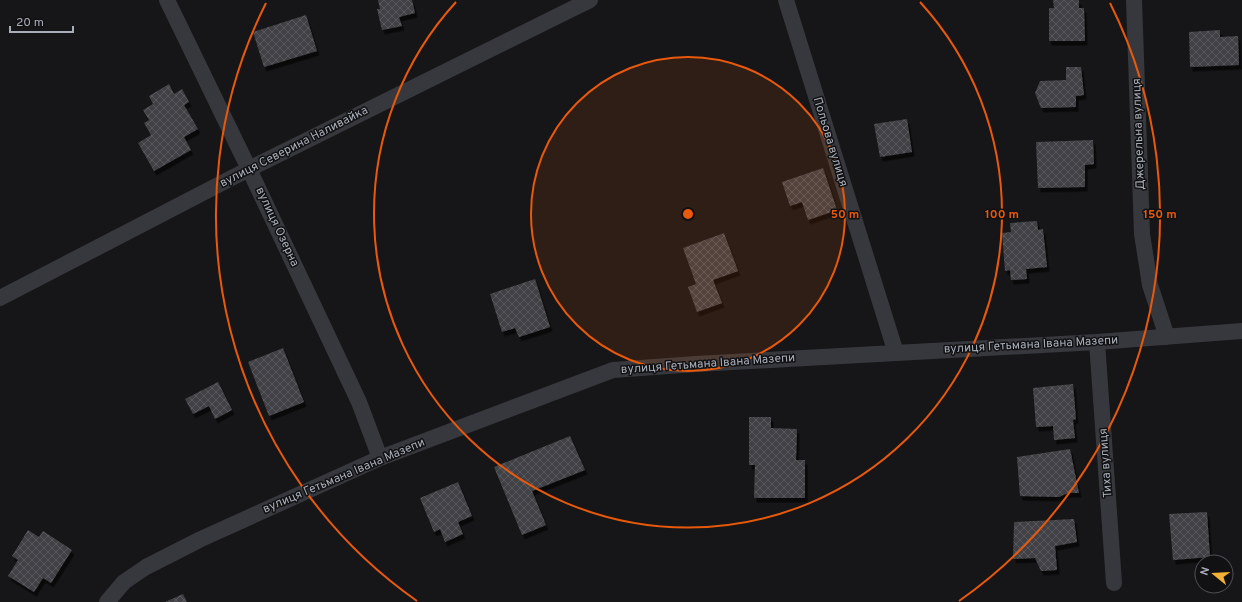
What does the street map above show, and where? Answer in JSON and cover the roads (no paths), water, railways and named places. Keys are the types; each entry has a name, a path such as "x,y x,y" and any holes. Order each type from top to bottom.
{"street":[{"name":"вулиця Озерна","path":"166,0 249,169 359,402 380,458"},
{"name":"вулиця Северина Наливайка","path":"0,298 249,169 590,0"},
{"name":"Польова вулиця","path":"786,0 896,353"},
{"name":"Джерельна вулиця","path":"1134,0 1142,234 1150,285 1167,337"},
{"name":"вулиця Гетьмана Івана Мазепи","path":"107,602 124,582 146,567 201,539 380,458 612,370 1097,342 1242,331"},
{"name":"Тиха вулиця","path":"1097,342 1114,583"}]}
